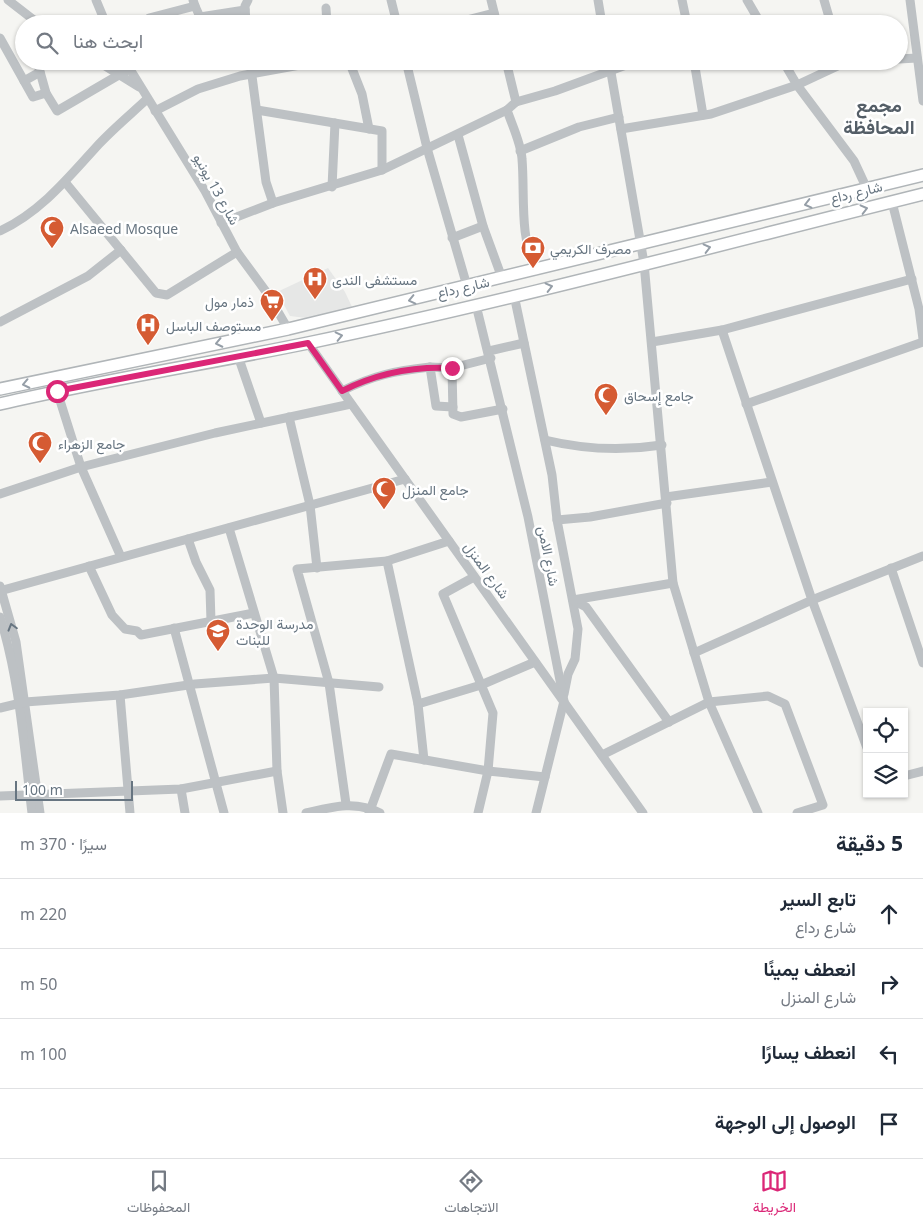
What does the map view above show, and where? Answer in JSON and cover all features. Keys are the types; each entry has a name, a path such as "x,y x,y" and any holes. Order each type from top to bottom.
{"main road":[{"name":"شارع رداع","path":"0,389 288,329 923,175"},
{"name":"شارع رداع","path":"0,404 57,391 308,343 476,305 923,194"}],"street":[{"path":"8,0 27,15"},
{"path":"96,0 102,15"},
{"path":"245,15 248,0"},
{"path":"391,0 395,15"},
{"path":"486,15 494,13 491,0"},
{"path":"598,0 600,15"},
{"path":"682,0 685,15"},
{"path":"746,0 755,15"},
{"path":"824,0 828,15"},
{"path":"910,0 923,100"},
{"path":"158,15 194,3 200,15"},
{"path":"326,8 326,15"},
{"path":"208,15 245,10"},
{"path":"0,38 15,65"},
{"path":"908,58 917,58"},
{"path":"18,70 33,98 46,93"},
{"path":"112,70 140,88"},
{"path":"24,81 40,72 46,93 57,111 120,75 124,70"},
{"name":"شارع 13 يونيو","path":"130,70 205,191 236,252 266,293 288,329"},
{"path":"251,70 266,182 273,203"},
{"path":"155,111 198,90 252,74 274,70"},
{"path":"353,70 362,94 369,129"},
{"path":"408,70 427,148 467,286"},
{"path":"508,70 516,102"},
{"path":"221,223 273,203 332,187 382,170 458,135 507,110 516,102 616,70"},
{"path":"696,70 703,115"},
{"path":"788,70 797,85 854,161 867,189"},
{"path":"622,129 703,115 797,85 827,70"},
{"path":"611,72 644,263 667,500 673,583 709,702 758,813"},
{"path":"0,231 16,224 43,204 101,142 147,99"},
{"path":"257,110 382,131 382,170"},
{"path":"507,110 520,151 526,231 530,258 536,270"},
{"path":"520,151 572,129 619,117"},
{"path":"332,187 335,123"},
{"path":"458,135 483,226 502,278"},
{"path":"65,182 156,293 167,295 236,252"},
{"path":"746,404 923,340 922,321 892,202"},
{"path":"452,238 483,226"},
{"path":"0,322 88,276 121,250"},
{"path":"652,342 722,330 912,279"},
{"path":"514,295 552,475 557,520 578,629 575,659 568,674 563,700"},
{"name":"شارع الامن","path":"476,305 490,354 528,517 563,700 536,813"},
{"path":"722,330 812,600 863,737"},
{"name":"شارع المنزل","path":"308,343 643,813"},
{"path":"342,391 368,378 397,370 430,367 452,368 524,343"},
{"path":"238,356 261,423"},
{"path":"430,367 436,406 453,407"},
{"path":"452,368 453,414 461,417 503,409"},
{"path":"57,391 81,467 121,557"},
{"path":"0,494 81,467 261,423 351,404"},
{"path":"289,417 310,505 317,568"},
{"path":"545,440 570,446 612,448 662,445"},
{"path":"40,813 34,793 16,642 0,589 405,479"},
{"path":"557,520 590,517 667,500 772,482"},
{"path":"229,528 274,678 277,771 284,813"},
{"path":"188,539 196,562 210,590 211,621"},
{"path":"346,804 330,683 298,570 387,561 449,541"},
{"path":"694,653 812,600 923,556"},
{"path":"387,561 418,704 424,760"},
{"path":"89,566 112,615 125,629 137,631 140,635 254,614"},
{"path":"891,568 923,663"},
{"path":"474,576 443,594 493,713 488,771 478,813"},
{"path":"573,600 673,583"},
{"path":"573,600 586,607 669,722"},
{"path":"0,618 22,703"},
{"path":"174,628 224,813"},
{"path":"418,704 481,685 535,662"},
{"path":"0,708 22,703 120,695 188,685 274,678 379,687"},
{"path":"120,695 130,813"},
{"path":"602,755 709,702 768,696 785,704 823,805 797,813"},
{"path":"369,810 391,754 488,771 545,777"},
{"path":"0,796 34,793 181,789 216,784 277,771"},
{"path":"908,775 923,771"},
{"path":"181,789 185,813"},
{"path":"32,813 34,793"},
{"path":"306,813 346,804 380,813"}],"shaded area":[{"name":"مستشفى الندى","path":"328,268 345,292 352,307 306,318 290,316 277,292"}],"place":[{"name":"Alsaeed Mosque","path":"52,249"},
{"name":"مصرف الكريمي","path":"533,269"},
{"name":"مستشفى الندى","path":"315,300"},
{"name":"ذمار مول","path":"272,322"},
{"name":"مستوصف الباسل","path":"148,346"},
{"name":"جامع إسحاق","path":"606,416"},
{"name":"جامع الزهراء","path":"40,464"},
{"name":"جامع المنزل","path":"384,510"},
{"name":"مدرسة الوحدة للبنات","path":"218,652"}],"district":[{"name":"مجمع المحافظة","path":"879,116"}],"route":[{"path":"57,391 308,343 342,391 368,378 397,370 430,367 452,368"}]}
